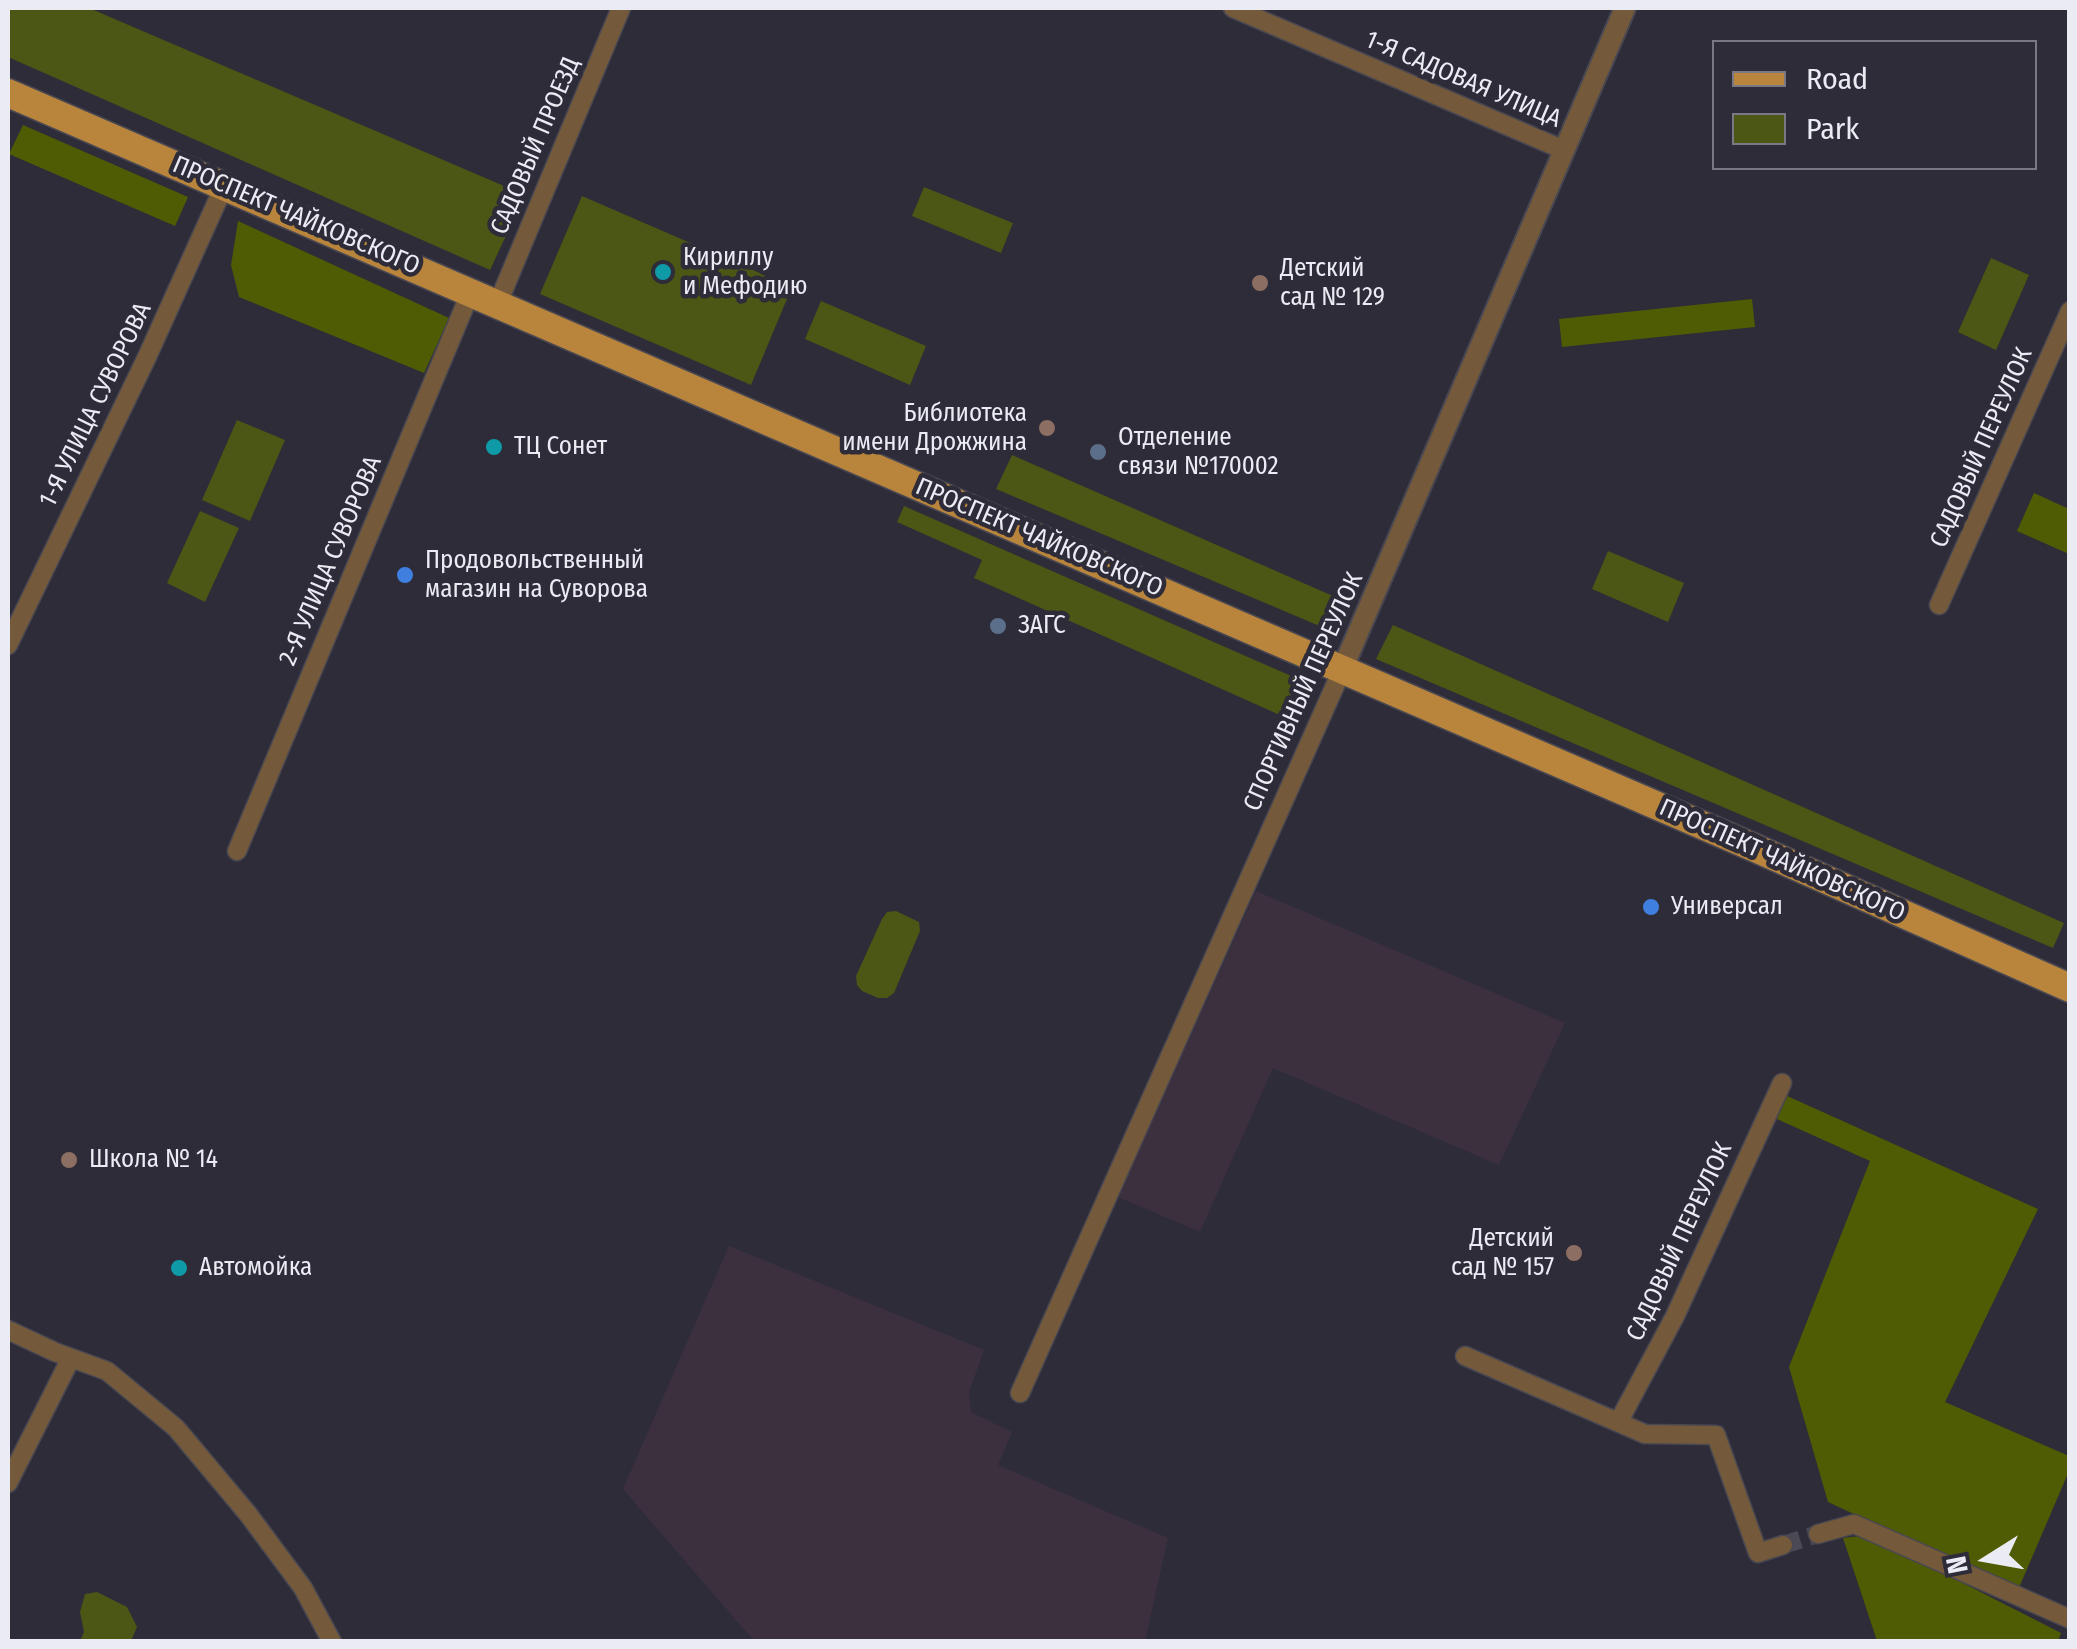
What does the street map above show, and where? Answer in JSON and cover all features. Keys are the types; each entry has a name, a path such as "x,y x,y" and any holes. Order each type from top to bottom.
{"main road":[{"name":"ПРОСПЕКТ ЧАЙКОВСКОГО","path":"8,92 1756,848 2070,988"}],"street":[{"name":"САДОВЫЙ ПРОЕЗД","path":"498,303 621,8"},
{"name":"1-Я САДОВАЯ УЛИЦА","path":"1233,8 1564,150"},
{"name":"СПОРТИВНЫЙ ПЕРЕУЛОК","path":"1020,1393 1342,670 1625,8"},
{"name":"1-Я УЛИЦА СУВОРОВА","path":"8,645 226,184"},
{"name":"2-Я УЛИЦА СУВОРОВА","path":"237,851 471,291"},
{"name":"САДОВЫЙ ПЕРЕУЛОК","path":"1939,605 2070,311"},
{"name":"САДОВЫЙ ПЕРЕУЛОК","path":"1619,1421 1675,1316 1782,1083"},
{"path":"8,1330 106,1370 176,1428 303,1588 332,1642"},
{"path":"1465,1356 1645,1434 1716,1435 1758,1553 1784,1545"},
{"path":"8,1483 71,1358"},
{"path":"1818,1534 1854,1524 2070,1620"}],"shaded area":[{"path":"1256,891 1565,1023 1499,1165 1273,1068 1200,1232 1118,1197"},
{"path":"729,1246 984,1350 969,1392 971,1412 1012,1432 998,1465 1168,1538 1145,1641 754,1641 623,1489"}],"green space":[{"path":"8,8 89,8 525,195 490,270 8,57"},
{"path":"23,125 188,197 175,226 9,154"},
{"path":"924,187 1013,223 1001,253 912,216"},
{"path":"582,196 792,287 751,385 540,294"},
{"path":"238,221 449,318 424,373 239,297 231,265"},
{"path":"1991,258 2029,275 1996,350 1958,332"},
{"path":"1752,299 1755,327 1562,347 1559,319"},
{"path":"821,301 926,346 910,385 805,339"},
{"path":"237,420 285,440 250,521 202,500"},
{"path":"1012,455 1342,600 1329,630 996,489"},
{"path":"2034,493 2069,509 2069,554 2017,531"},
{"path":"904,506 1298,679 1282,716 974,578 982,560 897,522"},
{"path":"200,511 239,528 205,602 167,583"},
{"path":"1608,551 1684,583 1668,622 1592,589"},
{"path":"1393,625 2064,923 2053,948 1376,659"},
{"path":"896,911 919,922 920,931 894,993 878,998 862,991 856,976 882,919 887,912"},
{"path":"1785,1095 2038,1209 1945,1402 2069,1456 2069,1471 2018,1590 1828,1502 1789,1367 1870,1161 1777,1119"},
{"path":"1869,1535 2061,1633 2058,1641 1877,1641 1843,1538"},
{"path":"97,1592 127,1607 137,1627 131,1641 80,1641 84,1632 80,1612 85,1594"}],"tunnel":[{"path":"1783,1545 1818,1534"}],"place":[{"name":"Кириллу и Мефодию","path":"663,272"},
{"name":"Детский сад № 129","path":"1260,283"},
{"name":"Библиотека имени Дрожжина","path":"1047,428"},
{"name":"ТЦ Сонет","path":"494,447"},
{"name":"Отделение связи №170002","path":"1098,452"},
{"name":"Продовольственный магазин на Суворова","path":"405,575"},
{"name":"ЗАГС","path":"998,626"},
{"name":"Универсал","path":"1651,907"},
{"name":"Школа № 14","path":"69,1160"},
{"name":"Детский сад № 157","path":"1574,1253"},
{"name":"Автомойка","path":"179,1268"}]}
